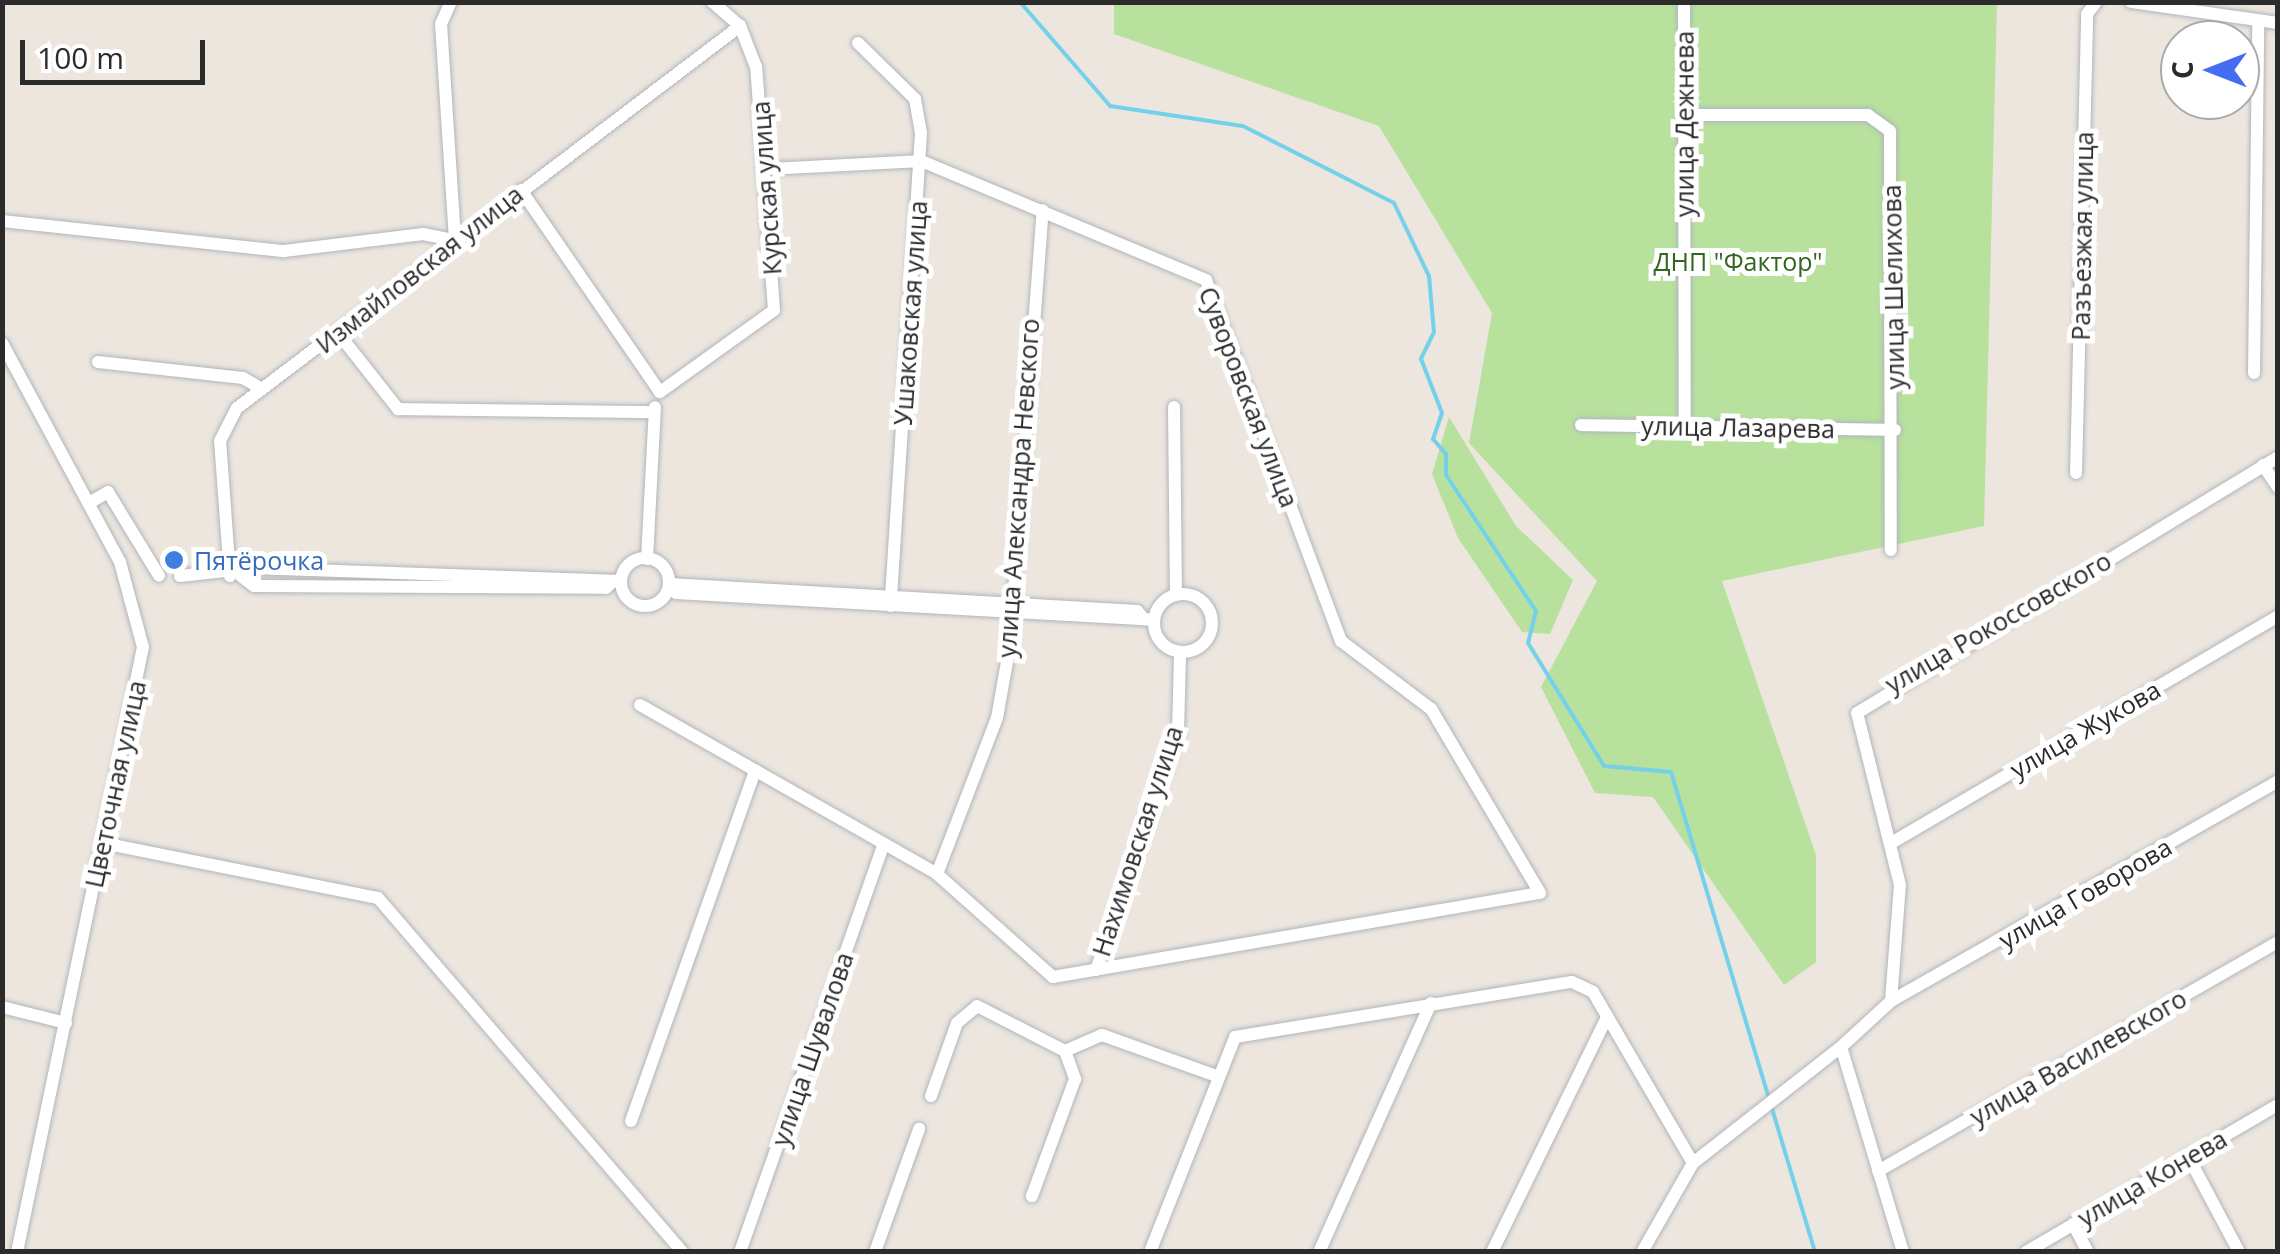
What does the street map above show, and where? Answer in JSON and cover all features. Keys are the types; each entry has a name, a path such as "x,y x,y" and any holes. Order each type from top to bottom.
{"street":[{"path":"2,221 284,252 423,234 455,240 441,24 451,2"},
{"name":"Курская улица","path":"660,392 774,310 767,168 756,67 740,26 712,2"},
{"name":"улица Дежнева","path":"1684,2 1685,425"},
{"name":"Разъезжая улица","path":"2076,473 2087,14 2096,2"},
{"path":"2131,2 2251,20"},
{"name":"Измайловская улица","path":"235,576 220,441 224,422 455,240 740,26"},
{"name":"Ушаковская улица","path":"858,43 915,99 921,162 890,600"},
{"name":"улица Шелихова","path":"1686,115 1868,114 1890,130 1895,430 1891,550"},
{"path":"2254,373 2257,120"},
{"name":"Суворовская улица","path":"767,168 921,162 1206,280 1340,641 1431,710 1540,892 1096,970"},
{"path":"521,190 660,392 654,412 647,559 676,592 1010,609 1137,611 1149,620 1160,642 1180,653 1196,650 1212,625 1202,600 1176,594"},
{"name":"улица Александра Невского","path":"937,874 997,718 1010,609 1042,210"},
{"path":"338,332 398,410 654,412"},
{"name":"Цветочная улица","path":"2,342 51,448 89,503 142,623 103,843 17,1252"},
{"path":"98,362 243,378 262,390"},
{"path":"1149,620 1176,594 1174,407"},
{"name":"улица Лазарева","path":"1580,425 1895,430"},
{"name":"улица Рокоссовского","path":"1891,1001 1900,885 1893,842 1858,726 1864,700 2278,457"},
{"path":"2263,465 2278,487"},
{"path":"89,503 108,492 159,576"},
{"path":"180,576 235,576 273,586 606,588 630,564 647,559"},
{"path":"617,581 630,600 649,606 671,584"},
{"name":"улица Жукова","path":"1893,842 2278,616"},
{"name":"Нахимовская улица","path":"1096,970 1178,732 1180,653"},
{"path":"640,705 937,874 1024,960 1053,977 1096,970"},
{"path":"631,1122 755,770"},
{"name":"улица Говорова","path":"1891,1001 2278,781"},
{"path":"103,843 378,898 682,1252"},
{"name":"улица Шувалова","path":"740,1252 884,846"},
{"name":"улица Василевского","path":"1878,1171 2278,942"},
{"path":"1150,1252 1214,1075 1245,1032 1572,982 1594,992 1692,1163"},
{"path":"1642,1252 1692,1163 1840,1048 1891,1001"},
{"path":"1319,1252 1431,1003"},
{"path":"2,1007 66,1023"},
{"path":"931,1096 966,1012 986,1009 1065,1051 1075,1079"},
{"path":"1492,1252 1607,1016"},
{"path":"1065,1051 1102,1035 1214,1075"},
{"path":"1032,1196 1089,1040"},
{"path":"1840,1048 1903,1252"},
{"name":"улица Конева","path":"2026,1252 2278,1105"},
{"path":"875,1252 919,1129"},
{"path":"2188,1156 2240,1252"},
{"path":"2072,1224 2088,1252"}],"green space":[{"name":"ДНП \"Фактор\"","path":"1114,2 1997,3 1984,526 1722,581 1816,855 1816,962 1784,985 1653,797 1595,793 1541,687 1597,581 1469,443 1492,313 1379,126 1114,34"},
{"path":"1449,417 1516,526 1573,580 1550,634 1522,632 1458,538 1432,474"}],"waterway":[{"path":"1020,2 1110,106 1243,126 1394,203 1429,276 1434,332 1421,359 1442,413 1433,439 1446,454 1446,475 1536,611 1528,643 1604,766 1671,772 1815,1252"}],"place":[{"name":"Пятёрочка","path":"174,560"}]}
